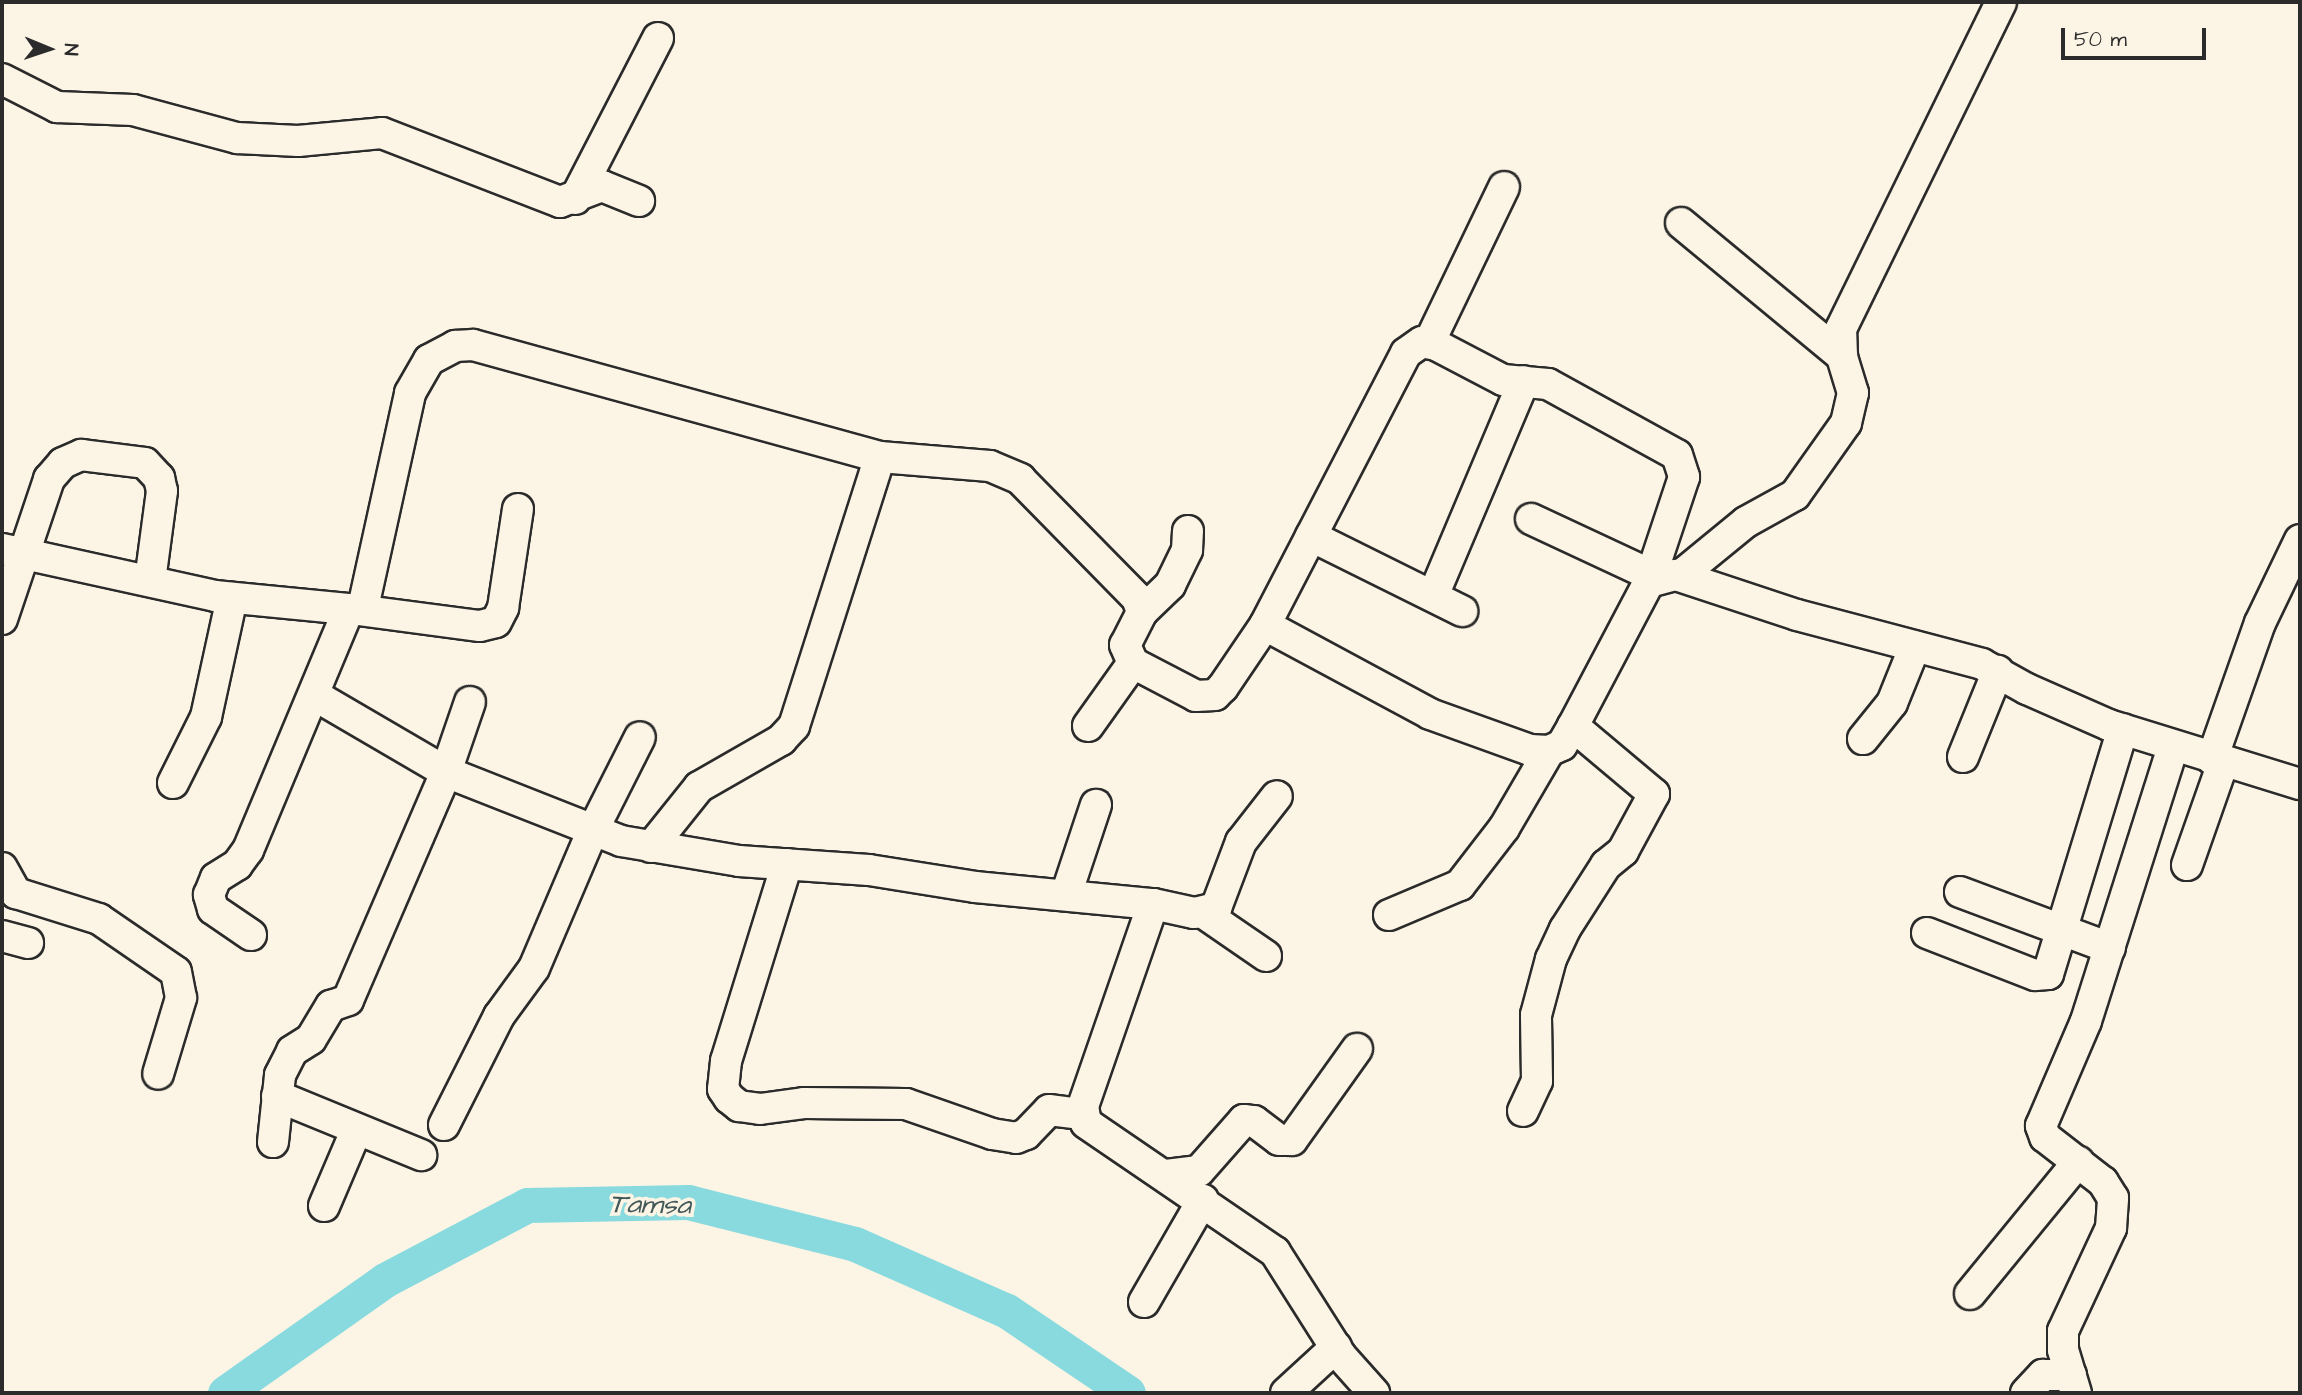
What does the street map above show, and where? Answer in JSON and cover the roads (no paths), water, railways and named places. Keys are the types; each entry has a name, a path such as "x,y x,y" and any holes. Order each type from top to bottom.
{"street":[{"path":"1660,578 1806,485 1851,410 1853,393 1842,356 1841,329 2001,2"},
{"path":"575,199 658,38"},
{"path":"2,79 57,107 133,110 237,138 298,141 382,133 560,202 575,199 603,186 639,201"},
{"path":"1188,531 1187,551 1170,584 1142,612 1126,636 1127,653 1133,663 1196,696 1215,695 1265,625 1406,353 1429,343 1504,187"},
{"path":"1681,223 1842,356"},
{"path":"1265,625 1430,714 1530,750 1549,751 1562,745 1660,578 1682,487 1682,461 1670,449 1548,384 1494,377 1429,343"},
{"path":"251,935 213,909 209,895 216,877 237,864 248,850 353,611 364,603 410,393 429,360 455,346 490,349 880,457 990,466 1020,479 1129,589 1142,612"},
{"path":"1433,596 1524,381"},
{"path":"2,619 13,550 49,479 63,463 93,455 145,463 159,478 162,491 150,581"},
{"path":"651,847 699,787 781,740 794,726 880,457"},
{"path":"13,550 232,598 480,626 496,622 503,608 518,509"},
{"path":"1531,519 1660,578 1998,671 2027,689 2123,729 2218,761 2300,784"},
{"path":"1311,536 1462,611"},
{"path":"2187,865 2260,624 2300,540"},
{"path":"173,783 206,717 232,598"},
{"path":"1863,738 1892,703 1915,646"},
{"path":"1088,726 1133,663"},
{"path":"1963,757 1998,671"},
{"path":"316,696 446,772 592,832 651,847 1153,904 1205,914 1266,956"},
{"path":"273,1142 277,1097 292,1051 311,1040 334,1003 348,1000 446,772 470,702"},
{"path":"1523,1111 1540,1065 1536,1015 1548,968 1565,929 1606,865 1623,851 1654,794 1573,726"},
{"path":"1927,933 2045,976 2064,928 2123,729"},
{"path":"444,1125 493,1026 534,968 592,832 640,737"},
{"path":"2074,1384 2063,1350 2063,1331 2114,1217 2109,1189 2045,1137 2041,1126 2086,1021 2173,746"},
{"path":"1389,915 1460,886 1504,828 1549,751"},
{"path":"1205,914 1216,908 1241,842 1277,796"},
{"path":"1066,895 1097,805"},
{"path":"787,864 726,1061 723,1089 729,1098 739,1106 760,1109 804,1103 906,1104 992,1134 1016,1138 1026,1134 1049,1110 1083,1114 1093,1128 1203,1200 1281,1258 1336,1348 1374,1393"},
{"path":"2,868 16,893 99,919 176,972 181,998 158,1074"},
{"path":"1960,892 2064,928 2110,948"},
{"path":"1083,1114 1153,904"},
{"path":"1166,1175 1199,1171 1244,1120 1254,1121 1279,1140 1292,1140 1357,1049"},
{"path":"277,1097 355,1131 421,1155"},
{"path":"324,1206 355,1131"},
{"path":"1970,1294 2078,1162"},
{"path":"1144,1302 1203,1200"},
{"path":"1286,1393 1336,1348"},
{"path":"2026,1393 2043,1375 2074,1384"}],"waterway":[{"name":"Tamsa","path":"225,1393 385,1280 527,1205 688,1202 855,1244 1007,1311 1128,1393"}]}
